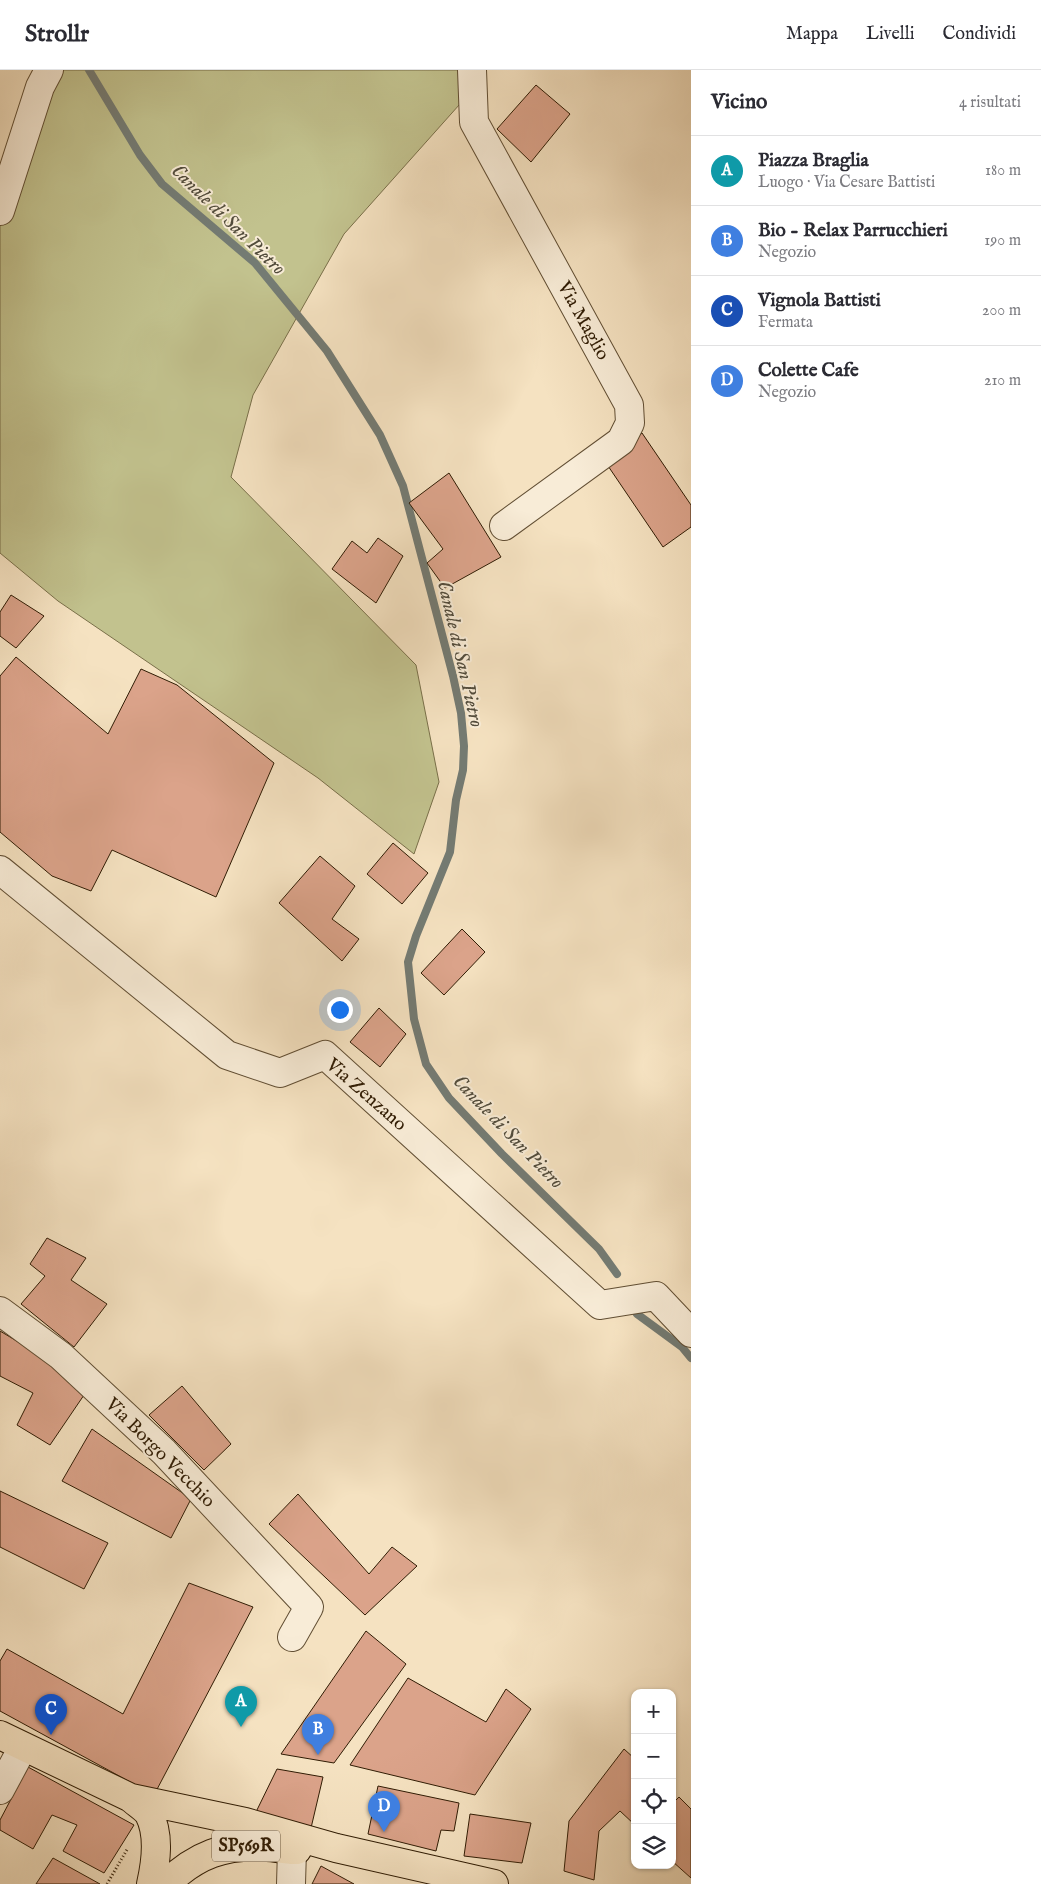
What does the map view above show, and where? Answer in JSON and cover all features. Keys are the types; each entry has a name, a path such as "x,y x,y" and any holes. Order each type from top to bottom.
{"main road":[{"path":"12,1741 131,1798 245,1822 336,1848"},
{"path":"131,1798 148,1813 154,1833 156,1858 151,1884"},
{"name":"SP569R","path":"166,1884 190,1863 212,1852 236,1846 292,1850 336,1848 494,1884"}],"street":[{"path":"0,211 40,88 49,70"},
{"name":"Via Maglio","path":"472,70 474,122 629,405 630,423 621,441 504,526"},
{"name":"Via Zenzano","path":"0,870 227,1055 280,1073 325,1055 600,1305 656,1296 691,1333"},
{"name":"Via Borgo Vecchio","path":"0,1311 61,1356 157,1446 309,1607 292,1637"},
{"path":"0,1790 12,1741"},
{"path":"291,1884 292,1850"}],"green space":[{"path":"60,70 461,70 476,86 344,234 253,395 231,477 416,665 439,782 414,854 318,778 58,601 0,553 0,206"}],"building":[{"path":"536,85 570,114 531,162 497,129"},
{"path":"642,433 691,505 691,527 663,547 604,460"},
{"path":"449,473 501,557 445,588 427,563 443,549 409,503"},
{"path":"378,538 403,556 376,603 332,569 352,541 367,553"},
{"path":"11,595 44,616 16,648 0,636 0,612"},
{"path":"16,657 108,734 141,669 177,685 274,763 216,897 112,850 91,891 52,876 0,832 0,676"},
{"path":"393,843 428,873 402,904 367,874"},
{"path":"320,856 355,886 332,919 359,939 342,961 279,903"},
{"path":"462,929 485,952 444,995 421,973"},
{"path":"379,1008 406,1034 380,1067 350,1042"},
{"path":"47,1238 86,1258 71,1280 107,1304 74,1347 21,1304 45,1276 30,1264"},
{"path":"0,1331 47,1359 84,1395 50,1445 17,1425 33,1393 0,1376"},
{"path":"182,1386 231,1444 204,1470 149,1415"},
{"path":"92,1429 191,1499 171,1538 62,1481"},
{"path":"0,1491 108,1543 84,1589 0,1547"},
{"path":"298,1494 369,1574 392,1547 417,1566 365,1615 269,1524"},
{"path":"189,1583 253,1607 154,1795 0,1711 0,1661 7,1649 123,1714"},
{"path":"366,1631 406,1664 334,1763 281,1754"},
{"path":"408,1678 486,1722 506,1689 531,1709 475,1795 350,1765"},
{"path":"624,1749 631,1755 631,1821 620,1811 599,1831 594,1880 564,1871 569,1821"},
{"path":"28,1767 134,1825 104,1873 63,1851 77,1825 52,1815 33,1849 0,1830 0,1820"},
{"path":"277,1769 323,1777 311,1828 255,1814"},
{"path":"378,1786 459,1803 454,1831 441,1830 436,1851 368,1834"},
{"path":"679,1797 691,1809 691,1878 676,1865 676,1800"},
{"path":"470,1814 531,1823 522,1863 464,1856"},
{"path":"53,1858 100,1884 36,1884"},
{"path":"321,1866 354,1884 312,1884"}],"waterway":[{"name":"Canale di San Pietro","path":"89,70 140,155 162,184 255,263 327,351 380,435 403,486 453,676 461,713 464,746 463,770 456,800 450,852 416,936 408,962 414,1019 426,1064 449,1098 502,1154 599,1249 617,1274"},
{"name":"Canale di San Pietro","path":"637,1314 682,1347 691,1358"}],"place":[{"name":"Piazza Braglia","path":"241,1727"},
{"name":"Vignola Battisti","path":"51,1735"},
{"name":"Bio - Relax Parrucchieri","path":"318,1755"},
{"name":"Colette Cafe","path":"384,1832"}]}
